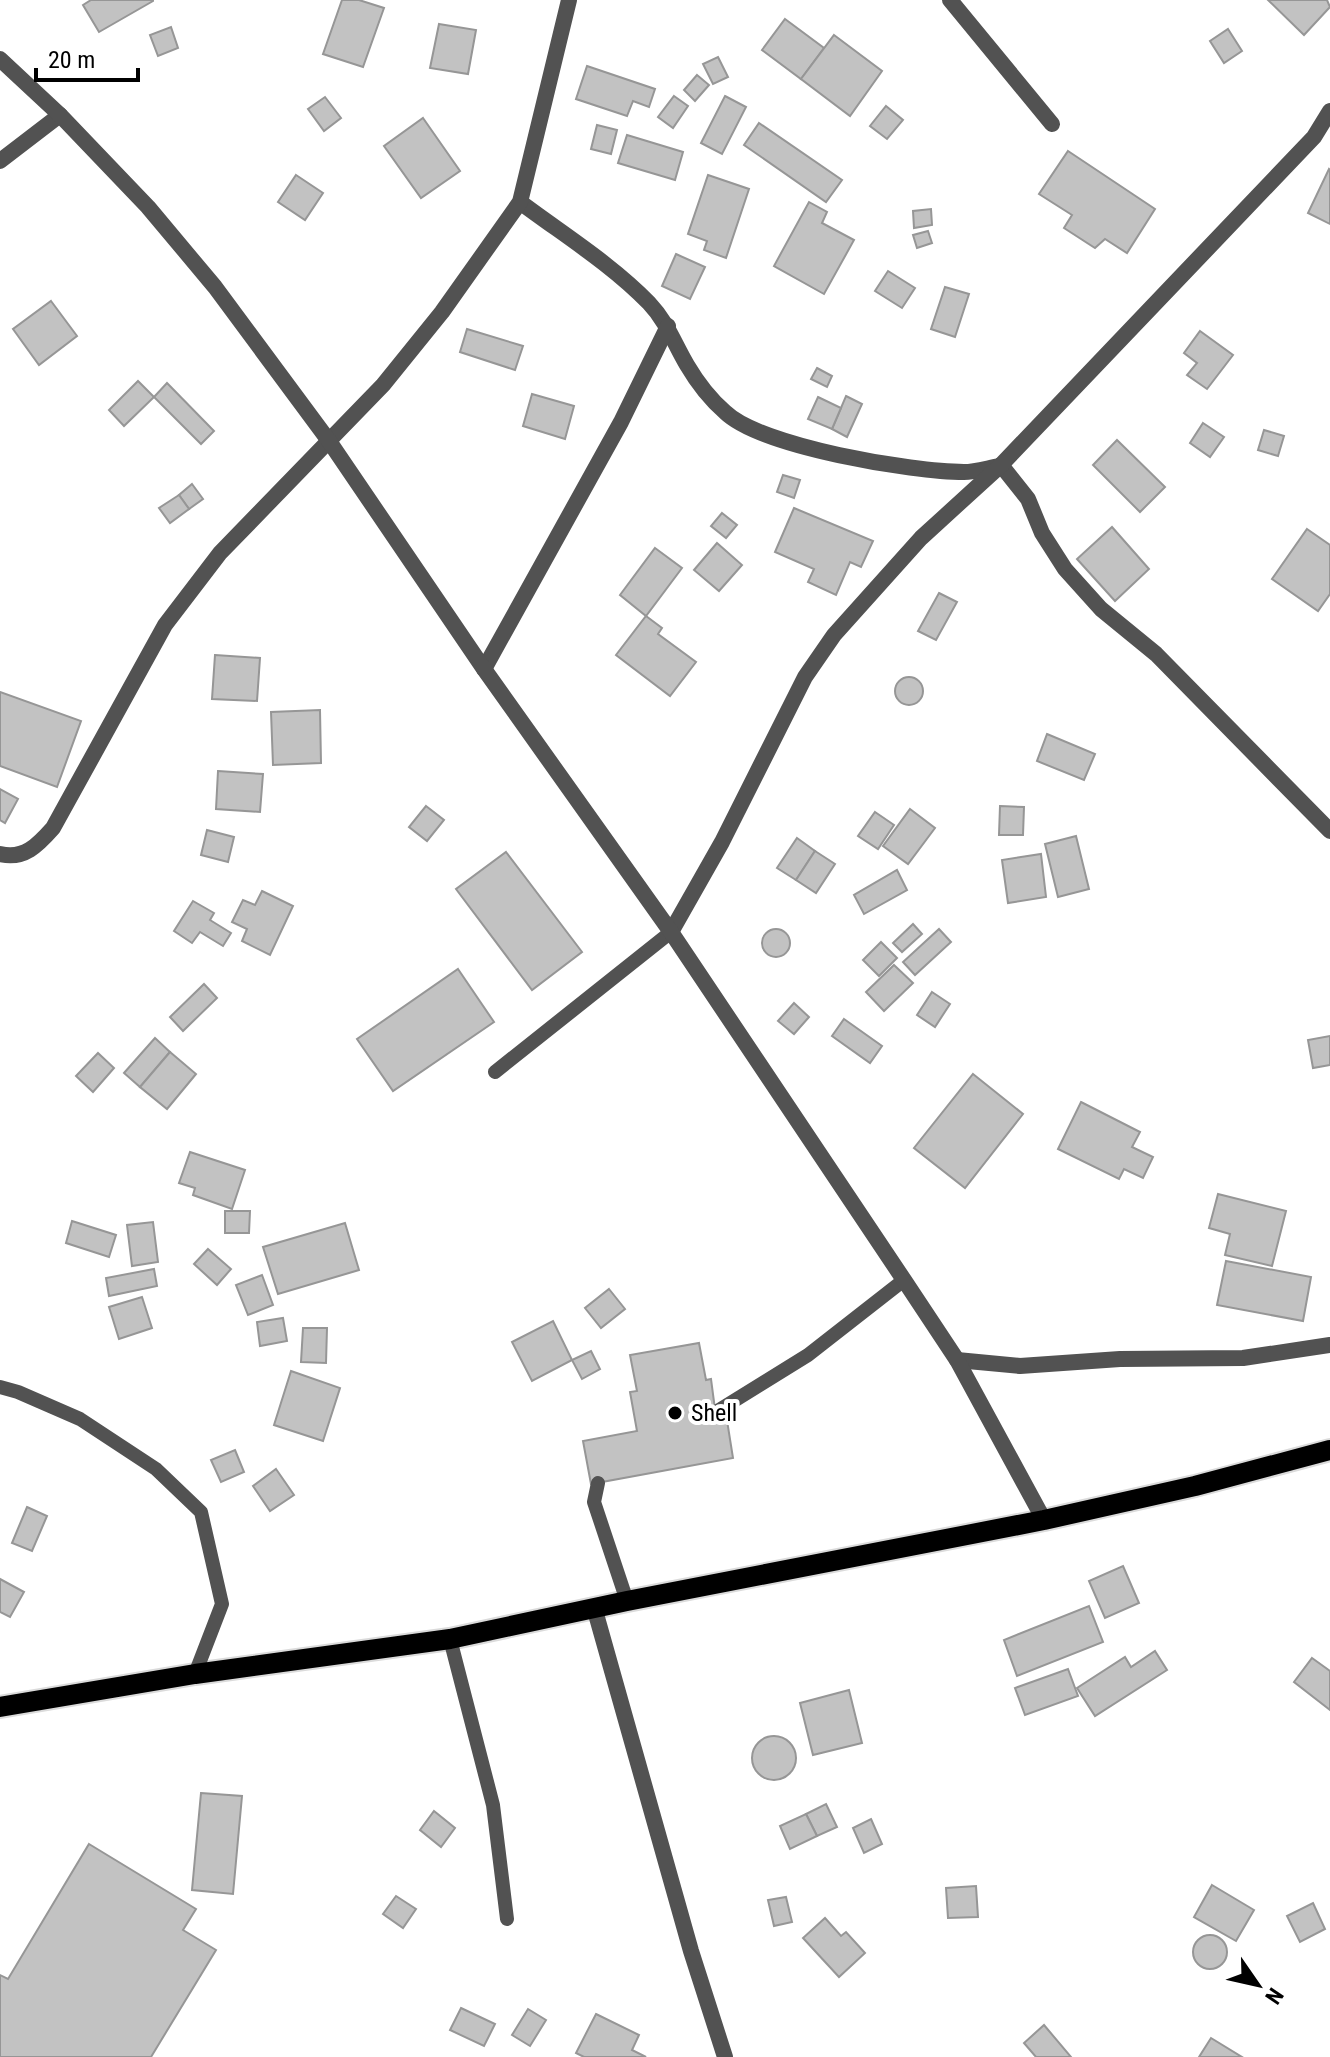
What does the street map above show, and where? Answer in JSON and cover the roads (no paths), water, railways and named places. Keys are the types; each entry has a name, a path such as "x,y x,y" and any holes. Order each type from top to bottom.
{"main road":[{"path":"0,1707 195,1674 450,1639 594,1607 1044,1520 1195,1486 1330,1450"}],"street":[{"path":"0,854 13,857 37,847 53,828 165,625 220,553 383,385 442,312 520,202 569,0"},
{"path":"950,0 1052,124"},
{"path":"0,59 60,115 148,207 215,287 329,441 484,669 671,932 904,1280 957,1360 1044,1520"},
{"path":"671,932 722,842 805,677 834,635 921,538 1001,465 1314,137 1330,111"},
{"path":"0,161 60,115"},
{"path":"520,202 622,277 668,326 694,375 727,415 776,440 926,469 967,472 1001,465"},
{"path":"484,669 621,422 668,326"},
{"path":"1001,465 1028,499 1042,533 1065,569 1101,609 1173,670 1330,831"},
{"path":"957,1360 1020,1366 1120,1359 1228,1359 1330,1345"},
{"path":"594,1607 691,1951 725,2057"}],"lane":[{"path":"495,1072 671,932"},
{"path":"716,1412 808,1355 904,1280"},
{"path":"0,1387 80,1419 156,1469 201,1512 222,1604 195,1674"},
{"path":"598,1483 594,1502 627,1601"},
{"path":"450,1639 493,1805 507,1919"}],"place":[{"name":"Shell","path":"675,1413"}]}
